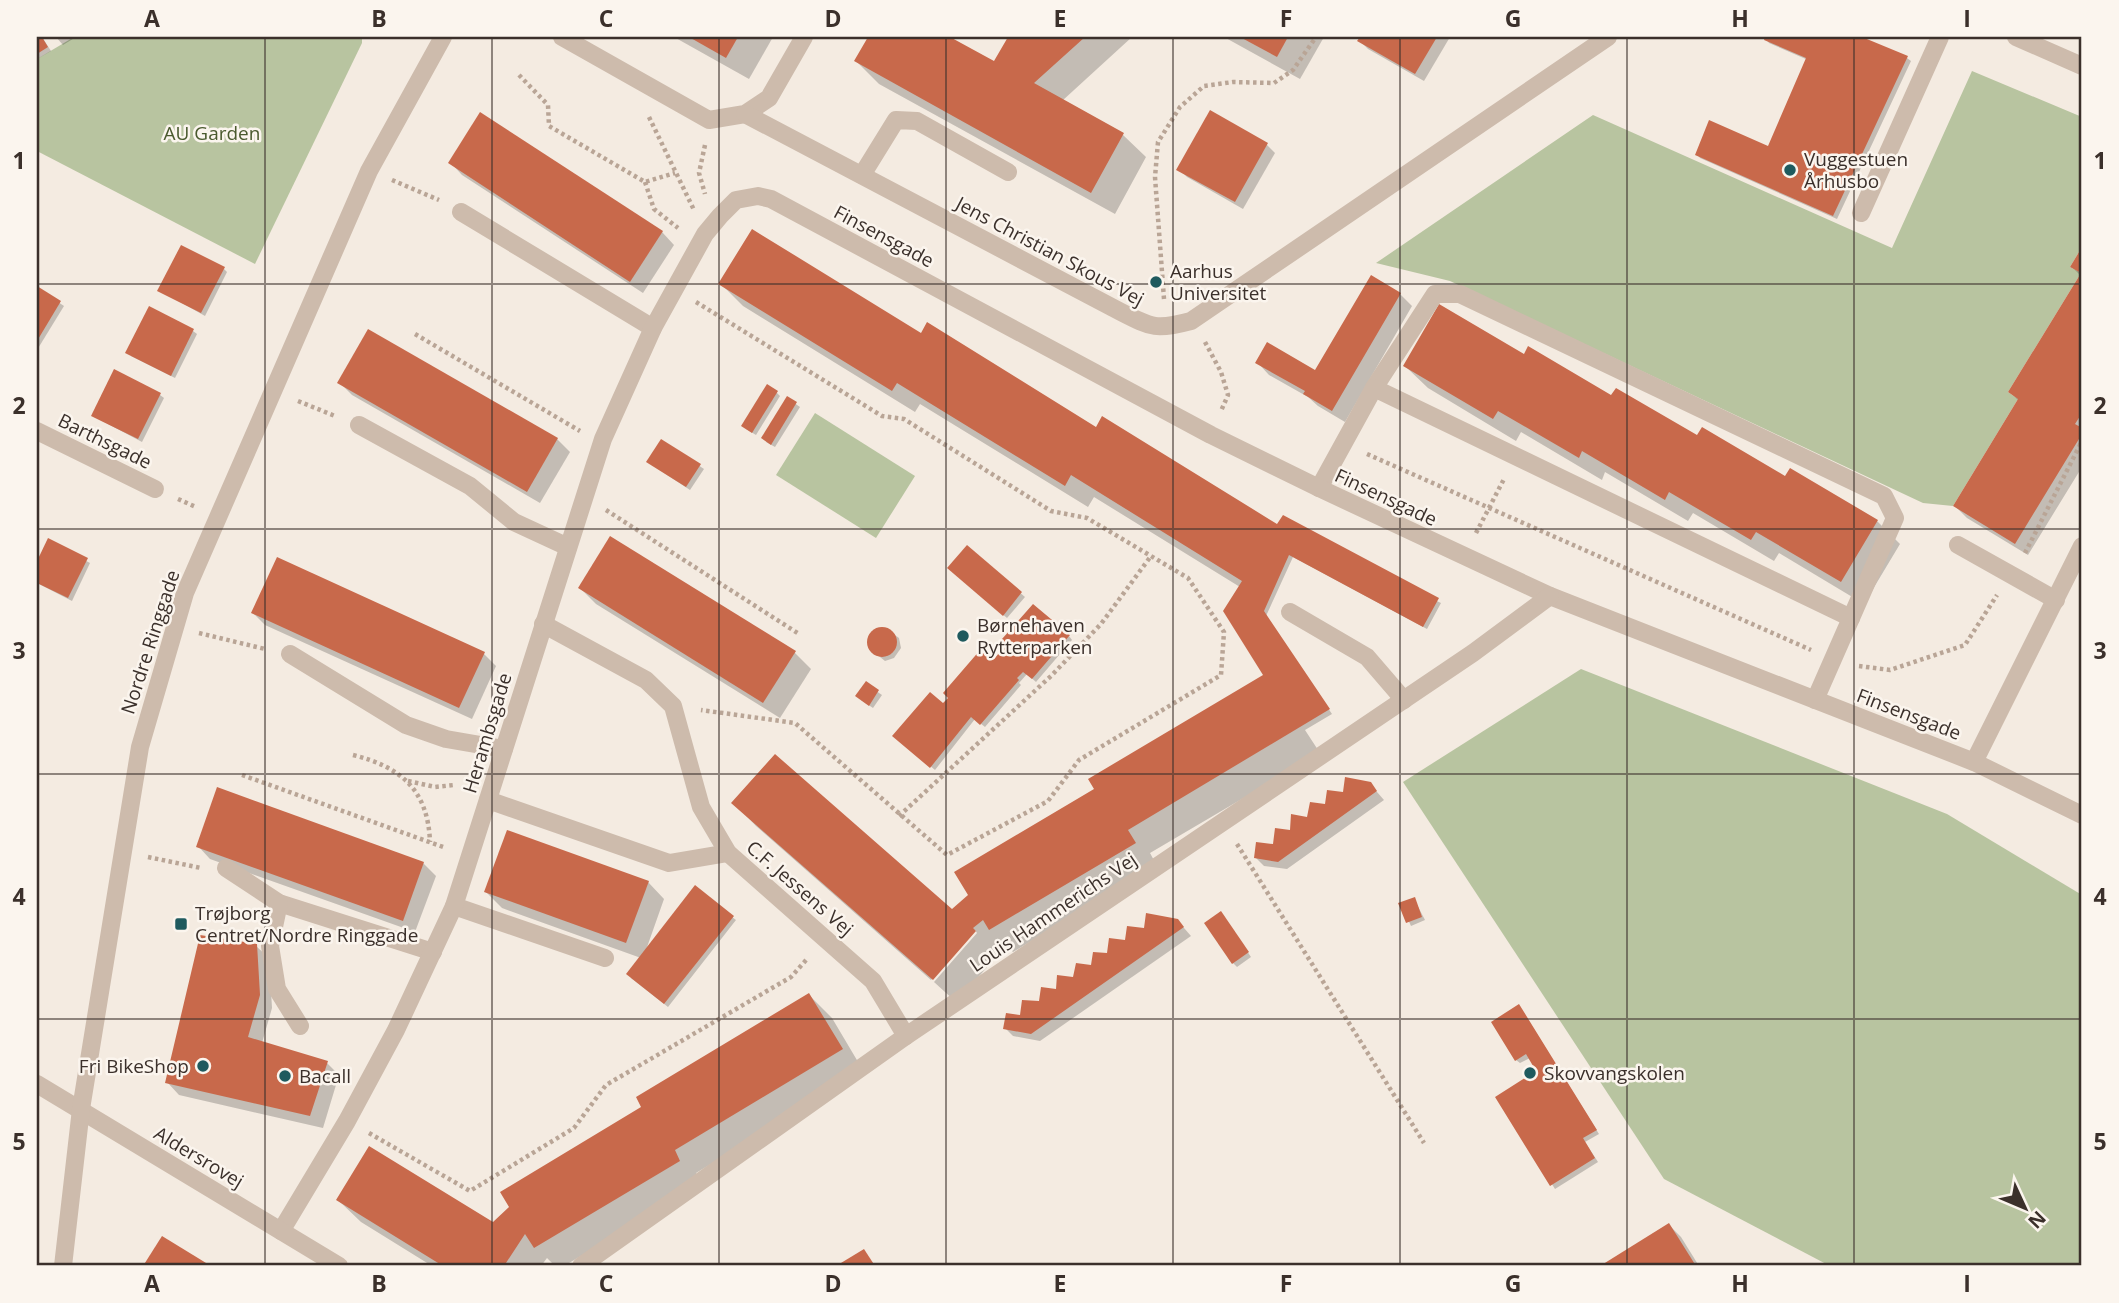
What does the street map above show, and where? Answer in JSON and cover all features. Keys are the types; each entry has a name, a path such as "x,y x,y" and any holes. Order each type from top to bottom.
{"street":[{"name":"Nordre Ringgade","path":"63,1266 80,1109 139,747 185,593 369,171 443,37"},
{"path":"562,37 709,120 745,114 769,99 804,37"},
{"path":"1165,328 1191,321 1608,37"},
{"path":"1861,213 1940,37"},
{"path":"2016,37 2082,66"},
{"name":"Jens Christian Skous Vej","path":"745,114 1142,323 1165,328"},
{"path":"862,175 896,120 916,121 1008,172"},
{"name":"Finsensgade","path":"705,234 736,200 758,196 771,199 1211,435 1319,488 1550,596 1974,762 2082,815"},
{"path":"461,212 653,328"},
{"name":"Herambsgade","path":"281,1231 347,1121 396,1030 454,906 601,444 653,328 705,234"},
{"path":"1319,488 1374,388 1435,294 1460,294 1884,496 1895,518 1815,700"},
{"path":"1374,388 1850,618"},
{"path":"359,425 470,486 514,522 568,547"},
{"name":"Barthsgade","path":"37,431 155,489"},
{"path":"1958,545 2056,600"},
{"path":"1974,762 2082,546"},
{"name":"Louis Hammerichs Vej","path":"581,1266 906,1036 1473,653 1550,596"},
{"path":"1290,612 1367,657 1404,699"},
{"path":"543,624 646,680 673,706"},
{"path":"290,654 406,725 446,739 504,749"},
{"name":"C.F. Jessens Vej","path":"673,706 701,807 728,853 873,981 906,1036"},
{"path":"488,800 669,863 728,853"},
{"path":"226,868 279,903 433,952"},
{"path":"279,903 270,946 277,989 300,1026"},
{"path":"454,906 605,958"},
{"name":"Aldersrovej","path":"37,1084 339,1266"}],"path":[{"path":"1165,328 1162,249 1155,177 1158,142 1180,107 1204,86 1233,82 1274,83 1293,70 1316,37"},
{"path":"627,72 705,234"},
{"path":"519,75 548,105 549,126 645,182 653,209 660,214"},
{"path":"709,120 699,173 704,192 720,216"},
{"path":"369,171 437,199"},
{"path":"645,182 675,173"},
{"path":"673,706 794,723 947,855 1048,801 1079,760 1221,675 1224,632 1188,578 1087,518 1051,511 904,419 882,416 674,289"},
{"path":"415,334 601,444"},
{"path":"1211,435 1228,395 1213,354"},
{"path":"1464,556 1516,456"},
{"path":"155,489 218,517"},
{"path":"584,497 799,634"},
{"path":"899,816 1051,676 1101,624 1151,556"},
{"path":"175,627 246,645"},
{"path":"353,755 386,765 407,781 425,810 430,842"},
{"path":"242,775 470,857"},
{"path":"407,781 435,787 454,785"},
{"path":"1223,822 1424,1143"},
{"path":"122,852 201,868"},
{"path":"347,1121 470,1191 575,1128 606,1085 791,976 825,938"}],"green space":[{"name":"AU Garden","path":"74,37 362,37 362,43 255,264 37,151 37,59"},
{"path":"1972,71 2082,117 2082,247 2070,267 2081,273 2008,392 2018,399 1953,506 1923,503 1450,281 1376,263 1593,115 1892,248"},
{"path":"815,413 915,476 876,538 776,475"},
{"path":"1581,669 1947,814 2082,895 2082,1266 1830,1266 1664,1179 1403,782"}],"building":[{"path":"37,37 42,37 48,47 37,54"},
{"path":"689,37 738,37 726,58"},
{"path":"868,37 950,37 994,61 1008,37 1085,37 1034,83 1124,133 1091,193 854,61"},
{"path":"1240,37 1288,37 1277,57"},
{"path":"1360,37 1437,37 1415,74 1357,41"},
{"path":"1765,37 1862,37 1908,56 1833,216 1695,155 1709,120 1768,146 1806,58 1764,40"},
{"path":"1210,110 1268,143 1235,202 1176,170"},
{"path":"480,112 663,231 630,282 448,163"},
{"path":"752,229 921,333 927,322 1096,427 1102,416 1277,524 1283,515 1439,598 1423,627 1289,555 1264,611 1330,709 1128,830 1136,843 989,930 983,920 973,928 976,931 933,980 731,803 775,754 952,909 968,895 954,872 1094,789 1088,779 1263,675 1223,611 1242,581 1071,475 1065,486 897,383 892,391 718,284"},
{"path":"181,245 225,267 201,313 157,291"},
{"path":"2082,247 2082,413 2075,424 2082,428 2082,434 2015,544 1953,506 2018,399 2008,392 2081,273 2070,267"},
{"path":"1371,275 1401,293 1332,411 1303,394 1305,391 1255,363 1267,342 1315,370"},
{"path":"37,286 61,301 37,341"},
{"path":"1439,304 1524,354 1528,346 1611,395 1616,388 1697,435 1702,427 1785,476 1790,468 1878,520 1841,582 1756,532 1751,540 1669,492 1665,500 1582,451 1579,458 1498,411 1493,419 1403,366"},
{"path":"149,306 194,329 171,376 125,353"},
{"path":"368,329 558,438 527,492 337,383"},
{"path":"114,369 161,393 138,439 91,416"},
{"path":"767,384 778,391 752,433 741,426"},
{"path":"787,396 797,402 771,445 761,438"},
{"path":"661,439 701,464 686,487 646,462"},
{"path":"610,536 796,651 763,703 578,588"},
{"path":"48,538 88,558 68,598 37,583 37,561"},
{"path":"967,545 1022,592 1003,616 947,568"},
{"path":"277,557 485,652 459,708 251,613"},
{"path":"1033,604 1070,635 1032,679 1023,672 1017,678 1019,680 980,725 971,717 930,768 892,736 930,692 943,703 948,698 943,693 981,649 994,659 1000,652 994,648"},
{"path":"882,627 893,631 897,642 893,653 882,657 871,653 867,642 871,631"},
{"path":"866,681 879,690 869,706 855,696"},
{"path":"1345,777 1371,782 1377,791 1278,862 1254,858 1256,842 1273,844 1275,828 1290,830 1291,814 1307,817 1310,802 1325,804 1327,790 1343,792"},
{"path":"217,787 424,862 403,921 196,847"},
{"path":"507,830 649,881 626,943 484,892"},
{"path":"695,885 734,916 664,1004 626,974"},
{"path":"1415,897 1422,917 1406,923 1398,903"},
{"path":"1221,911 1249,952 1232,964 1204,923"},
{"path":"1146,913 1178,919 1184,927 1031,1034 1003,1029 1006,1013 1020,1015 1022,1000 1039,1001 1041,987 1056,989 1057,975 1073,977 1076,963 1091,965 1093,952 1107,953 1109,938 1125,940 1127,926 1144,928"},
{"path":"200,935 257,944 260,995 248,1037 328,1061 310,1116 165,1083"},
{"path":"809,993 843,1049 675,1150 680,1161 534,1248 525,1234 504,1266 443,1266 336,1200 369,1146 493,1222 509,1207 500,1192 641,1107 636,1097"},
{"path":"1519,1004 1597,1130 1583,1138 1595,1158 1550,1186 1495,1097 1536,1071 1526,1054 1515,1061 1491,1022"},
{"path":"1669,1223 1696,1266 1600,1266"},
{"path":"162,1236 211,1266 143,1266"},
{"path":"864,1249 875,1266 836,1266"}],"place":[{"name":"Vuggestuen Århusbo","path":"1790,170"},
{"name":"Aarhus Universitet","path":"1156,282"},
{"name":"Børnehaven Rytterparken","path":"963,636"},
{"name":"Trøjborg Centret/Nordre Ringgade","path":"181,924"},
{"name":"Fri BikeShop","path":"203,1066"},
{"name":"Skovvangskolen","path":"1530,1073"},
{"name":"Bacall","path":"285,1076"}]}
